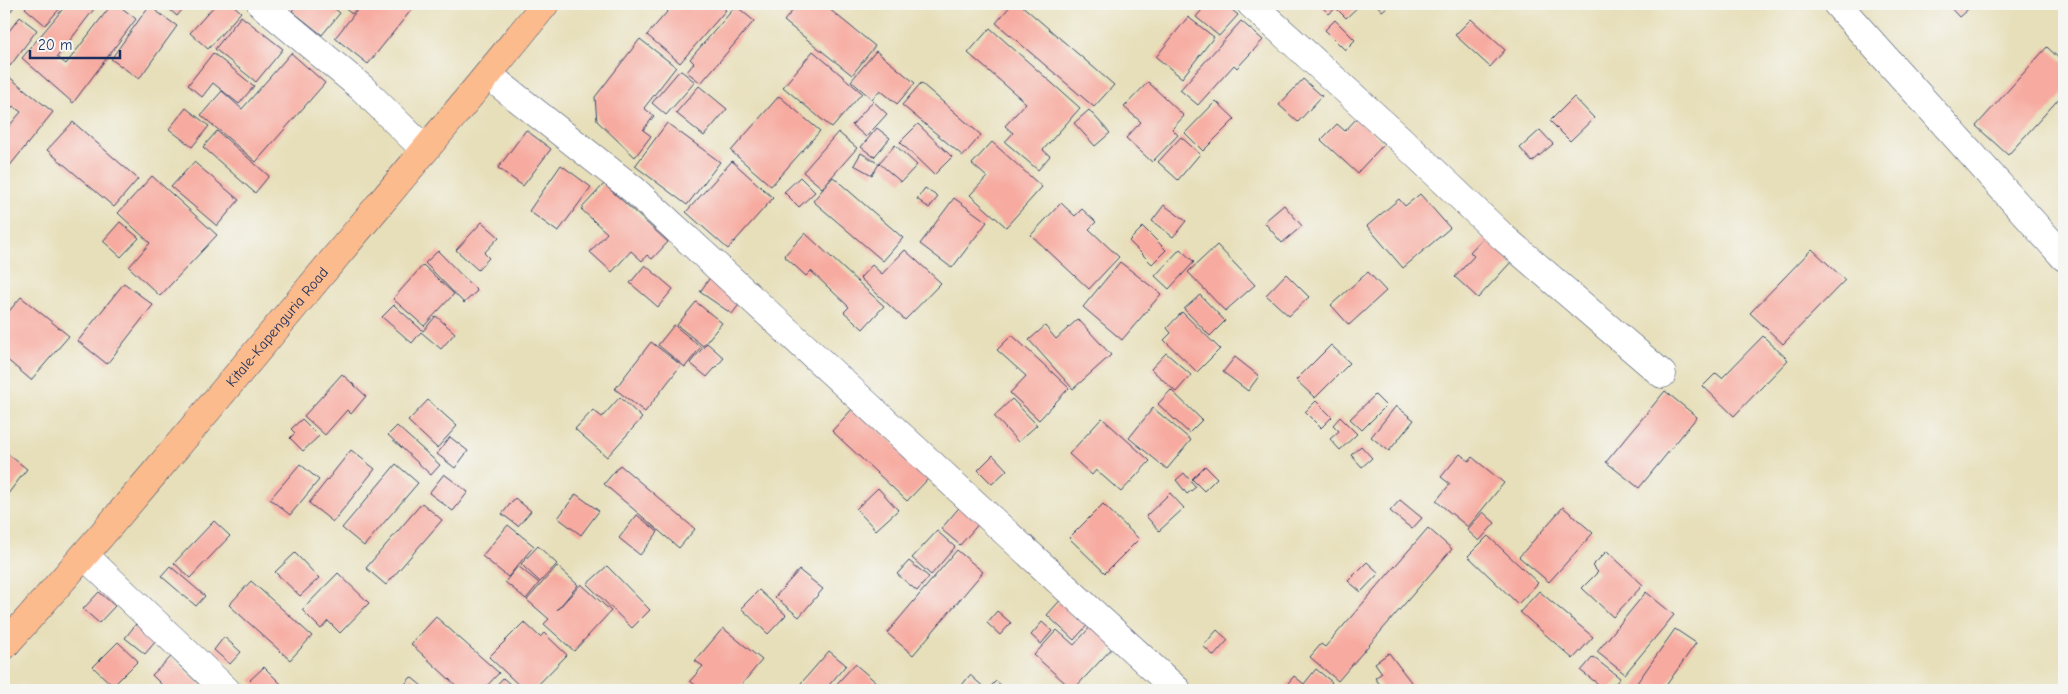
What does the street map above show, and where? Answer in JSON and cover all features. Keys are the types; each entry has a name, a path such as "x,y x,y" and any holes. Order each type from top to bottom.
{"highway":[{"name":"Kitale-Kapenguria Road","path":"4,646 85,556 488,75 545,4"}],"street":[{"path":"261,4 362,88 425,150"},
{"path":"1251,4 1399,138 1504,238 1662,374"},
{"path":"1837,4 2064,257"},
{"path":"488,75 634,190 1177,690"},
{"path":"85,556 226,690"}],"building":[{"path":"4,4 16,4 4,20"},
{"path":"28,4 64,4 45,25 25,8"},
{"path":"67,4 98,4 57,57 66,64 112,4 117,4 136,19 73,103 22,58"},
{"path":"163,4 187,4 177,16"},
{"path":"216,4 232,4 241,12 208,49 190,33"},
{"path":"297,4 329,4 340,13 322,35 292,11"},
{"path":"339,4 360,4 352,14"},
{"path":"362,4 416,4 368,64 335,38"},
{"path":"674,4 718,4 726,10 680,63 647,35"},
{"path":"798,4 823,4 875,46 852,75 784,21"},
{"path":"1012,4 1020,4 1114,85 1094,107 996,23"},
{"path":"1207,4 1225,4 1238,15 1219,36 1196,17"},
{"path":"1319,4 1361,4 1346,18 1336,8 1329,14"},
{"path":"1376,4 1391,4 1382,11"},
{"path":"1947,4 1974,4 1959,17"},
{"path":"149,6 177,26 139,79 111,59"},
{"path":"736,6 754,21 701,83 687,72 694,63 690,59"},
{"path":"241,16 283,49 256,82 215,49"},
{"path":"20,17 37,30 10,66 4,61 4,27 9,31"},
{"path":"1188,17 1214,37 1182,78 1156,57"},
{"path":"1471,19 1505,50 1490,67 1455,35"},
{"path":"1335,20 1355,40 1345,50 1325,30"},
{"path":"1241,21 1263,40 1237,68 1234,65 1198,105 1180,90"},
{"path":"990,28 1080,108 1043,150 1050,156 1038,170 1005,142 1013,133 1005,126 1026,103 968,53"},
{"path":"640,39 676,67 644,108 654,116 643,130 651,136 635,157 597,121 595,97"},
{"path":"2047,47 2064,63 2064,93 2008,155 1976,126"},
{"path":"813,51 862,93 832,128 783,87"},
{"path":"876,51 915,83 897,104 880,90 872,99 851,81"},
{"path":"213,53 254,86 239,104 213,83 202,97 188,85"},
{"path":"291,53 325,83 256,162 201,115 222,91 242,109"},
{"path":"680,70 695,82 666,115 652,103"},
{"path":"4,73 53,112 4,173 4,130 21,112 13,106 4,118"},
{"path":"1303,79 1322,96 1298,122 1279,105"},
{"path":"1148,82 1184,116 1172,129 1178,135 1152,162 1126,138 1141,122 1124,107"},
{"path":"921,83 981,135 963,156 902,105"},
{"path":"699,86 727,109 704,136 676,113"},
{"path":"779,96 820,131 771,186 731,151"},
{"path":"1574,97 1594,118 1570,141 1550,121"},
{"path":"873,101 887,114 866,137 852,125"},
{"path":"1216,101 1235,119 1203,151 1185,133"},
{"path":"186,108 209,126 192,147 169,129"},
{"path":"1089,110 1110,133 1095,146 1074,123"},
{"path":"1357,118 1384,144 1357,173 1321,140 1337,124 1345,131"},
{"path":"73,122 138,179 114,207 47,150"},
{"path":"667,123 720,162 687,205 635,166"},
{"path":"918,124 952,157 934,175 900,142"},
{"path":"877,128 890,138 874,157 861,147"},
{"path":"526,130 551,149 523,186 498,168"},
{"path":"1540,130 1553,144 1532,162 1520,148"},
{"path":"217,131 269,176 255,193 203,147"},
{"path":"838,132 857,148 822,188 803,172"},
{"path":"1181,137 1200,154 1178,180 1158,162"},
{"path":"992,142 1042,187 1006,227 970,195 987,177 972,164"},
{"path":"895,145 917,165 901,182 879,163"},
{"path":"861,153 879,164 872,175 854,165"},
{"path":"732,161 773,198 728,249 686,212"},
{"path":"194,162 239,200 217,226 171,187"},
{"path":"561,165 591,187 558,232 529,211"},
{"path":"152,176 217,235 160,296 129,267 150,243 118,213"},
{"path":"800,177 815,192 799,207 784,192"},
{"path":"833,177 903,238 883,261 813,201"},
{"path":"604,184 668,242 652,259 647,255 642,261 631,251 612,272 590,252 607,233 581,209"},
{"path":"925,188 938,197 929,208 917,199"},
{"path":"1420,194 1450,228 1403,268 1367,226 1399,199 1405,206"},
{"path":"954,198 987,222 952,268 920,244"},
{"path":"1061,203 1075,216 1082,209 1096,222 1089,229 1119,257 1089,289 1031,235"},
{"path":"1164,205 1186,221 1173,237 1152,221"},
{"path":"1284,205 1302,226 1282,243 1264,222"},
{"path":"120,222 139,238 121,257 103,241"},
{"path":"482,222 499,237 484,253 489,258 478,270 456,250"},
{"path":"1143,227 1166,250 1152,264 1129,241"},
{"path":"805,233 884,306 863,329 844,312 849,307 811,271 806,276 784,256"},
{"path":"1484,237 1511,262 1478,298 1455,277 1474,256 1470,252"},
{"path":"1217,245 1255,285 1225,311 1188,272"},
{"path":"1180,249 1194,262 1169,289 1155,276"},
{"path":"1812,249 1845,280 1783,344 1750,313"},
{"path":"905,250 941,283 905,320 860,278 872,265 882,274"},
{"path":"438,251 477,291 464,303 425,263"},
{"path":"1120,262 1161,294 1122,340 1083,307"},
{"path":"423,265 454,294 424,326 393,299"},
{"path":"645,265 673,289 658,307 630,283"},
{"path":"1368,272 1386,291 1349,325 1331,305"},
{"path":"1286,274 1309,297 1289,316 1266,295"},
{"path":"711,276 743,299 732,314 700,292"},
{"path":"124,283 153,305 107,364 78,341"},
{"path":"1200,295 1225,321 1210,336 1184,309"},
{"path":"21,297 69,336 31,380 4,357 4,317"},
{"path":"696,302 722,323 703,346 677,325"},
{"path":"394,305 423,331 436,316 455,333 441,349 421,332 412,343 382,317"},
{"path":"1182,312 1220,349 1197,372 1164,340 1171,333 1167,328"},
{"path":"1078,319 1111,355 1073,389 1029,340 1045,326 1056,339"},
{"path":"674,325 701,347 685,367 658,345"},
{"path":"1012,335 1069,388 1039,420 1010,393 1026,376 997,350"},
{"path":"1763,336 1788,360 1734,416 1703,386 1716,373 1722,378"},
{"path":"651,342 681,365 645,412 615,389"},
{"path":"707,343 724,358 707,377 690,363"},
{"path":"1331,345 1350,363 1315,398 1296,380"},
{"path":"1166,353 1191,375 1176,392 1151,369"},
{"path":"1235,357 1259,376 1248,391 1223,372"},
{"path":"342,374 366,396 351,414 347,410 325,435 304,416"},
{"path":"1171,390 1202,420 1189,433 1158,404"},
{"path":"1665,391 1697,417 1639,488 1606,462"},
{"path":"1375,395 1386,406 1362,430 1350,419"},
{"path":"620,397 642,418 607,457 575,429 593,410 602,417"},
{"path":"1012,399 1037,425 1018,442 994,416"},
{"path":"428,400 457,426 437,448 408,421"},
{"path":"1316,401 1332,417 1321,428 1305,412"},
{"path":"1396,406 1414,420 1389,451 1371,437"},
{"path":"854,407 930,477 907,501 832,431"},
{"path":"1153,408 1191,440 1167,469 1129,438"},
{"path":"1340,417 1357,434 1340,450 1330,439 1339,431 1333,425"},
{"path":"1102,418 1150,461 1121,492 1096,470 1092,475 1069,454"},
{"path":"302,419 319,436 303,451 290,438 295,433 291,429"},
{"path":"397,426 440,465 431,475 388,435"},
{"path":"450,437 468,451 455,468 437,454"},
{"path":"1361,446 1372,458 1362,467 1351,455"},
{"path":"351,450 375,469 333,522 309,503"},
{"path":"4,451 27,469 4,499"},
{"path":"1460,454 1469,461 1472,457 1504,483 1468,527 1436,501 1450,484 1441,477"},
{"path":"993,455 1007,470 992,484 978,470"},
{"path":"300,464 319,480 290,515 270,499"},
{"path":"396,464 418,483 364,546 342,528"},
{"path":"620,465 695,529 679,548 604,484"},
{"path":"1205,466 1217,478 1204,491 1192,479"},
{"path":"1184,473 1196,487 1187,494 1176,480"},
{"path":"444,474 468,492 453,511 429,493"},
{"path":"878,488 898,510 876,530 856,509"},
{"path":"1170,493 1184,508 1159,531 1146,516"},
{"path":"576,494 599,511 581,535 558,518"},
{"path":"515,498 531,511 518,526 502,514"},
{"path":"1400,500 1422,518 1412,529 1390,511"},
{"path":"422,503 442,520 386,585 366,568"},
{"path":"963,503 982,520 960,545 941,529"},
{"path":"1103,504 1139,539 1105,573 1069,538"},
{"path":"1563,507 1593,533 1549,582 1519,557"},
{"path":"1483,512 1495,523 1479,541 1467,530"},
{"path":"637,515 658,532 640,555 619,538"},
{"path":"214,521 230,536 190,578 174,563"},
{"path":"508,525 534,546 508,577 482,556"},
{"path":"1428,528 1452,549 1338,681 1310,657 1321,644 1325,647"},
{"path":"937,531 955,547 931,575 912,558"},
{"path":"1488,536 1538,583 1518,604 1468,556"},
{"path":"538,546 557,564 540,582 521,564"},
{"path":"957,550 983,572 913,655 887,633"},
{"path":"1607,551 1643,585 1613,617 1582,588 1598,572 1592,566"},
{"path":"295,553 319,578 300,596 275,572"},
{"path":"909,561 929,577 917,591 897,574"},
{"path":"1367,562 1379,573 1361,592 1348,581"},
{"path":"170,566 205,596 196,606 161,576"},
{"path":"518,566 539,583 526,599 505,582"},
{"path":"557,566 578,585 557,610 581,584 611,611 574,651 544,624 549,619 527,600"},
{"path":"607,566 650,610 632,628 587,584"},
{"path":"799,570 823,589 799,617 775,597"},
{"path":"338,573 369,603 340,633 328,621 321,629 302,610"},
{"path":"251,581 312,636 290,660 229,605"},
{"path":"759,590 786,615 768,634 741,608"},
{"path":"1539,591 1593,637 1573,659 1520,612"},
{"path":"99,592 115,606 99,623 83,609"},
{"path":"1646,592 1674,615 1625,674 1597,652"},
{"path":"1065,595 1092,620 1074,640 1047,615"},
{"path":"997,611 1011,623 1000,635 987,623"},
{"path":"436,617 499,673 483,690 461,690 411,644"},
{"path":"524,622 540,637 544,633 567,655 533,690 524,690 489,657"},
{"path":"1042,622 1052,631 1041,644 1031,635"},
{"path":"136,624 156,641 145,654 125,638"},
{"path":"1092,625 1115,645 1073,690 1034,655 1057,630 1074,645"},
{"path":"723,628 762,660 737,690 702,690 690,681 703,666 695,661"},
{"path":"1675,629 1696,643 1663,690 1632,690"},
{"path":"1217,630 1228,640 1214,656 1203,646"},
{"path":"224,637 241,652 230,664 214,650"},
{"path":"118,642 138,661 113,686 93,667"},
{"path":"829,651 846,665 825,690 795,690"},
{"path":"1389,653 1417,690 1384,690 1375,678 1382,673 1375,663"},
{"path":"171,657 202,687 199,690 167,690 152,675"},
{"path":"1593,657 1620,678 1610,690 1606,690 1581,671"},
{"path":"855,664 885,690 831,690"},
{"path":"264,667 287,690 260,690 250,680"},
{"path":"1316,669 1332,682 1326,690 1287,690 1284,688 1294,676 1304,684"},
{"path":"970,675 987,690 958,690"},
{"path":"411,677 422,686 418,690 400,690"},
{"path":"503,678 517,690 492,690"},
{"path":"996,681 1007,690 987,690"}]}
